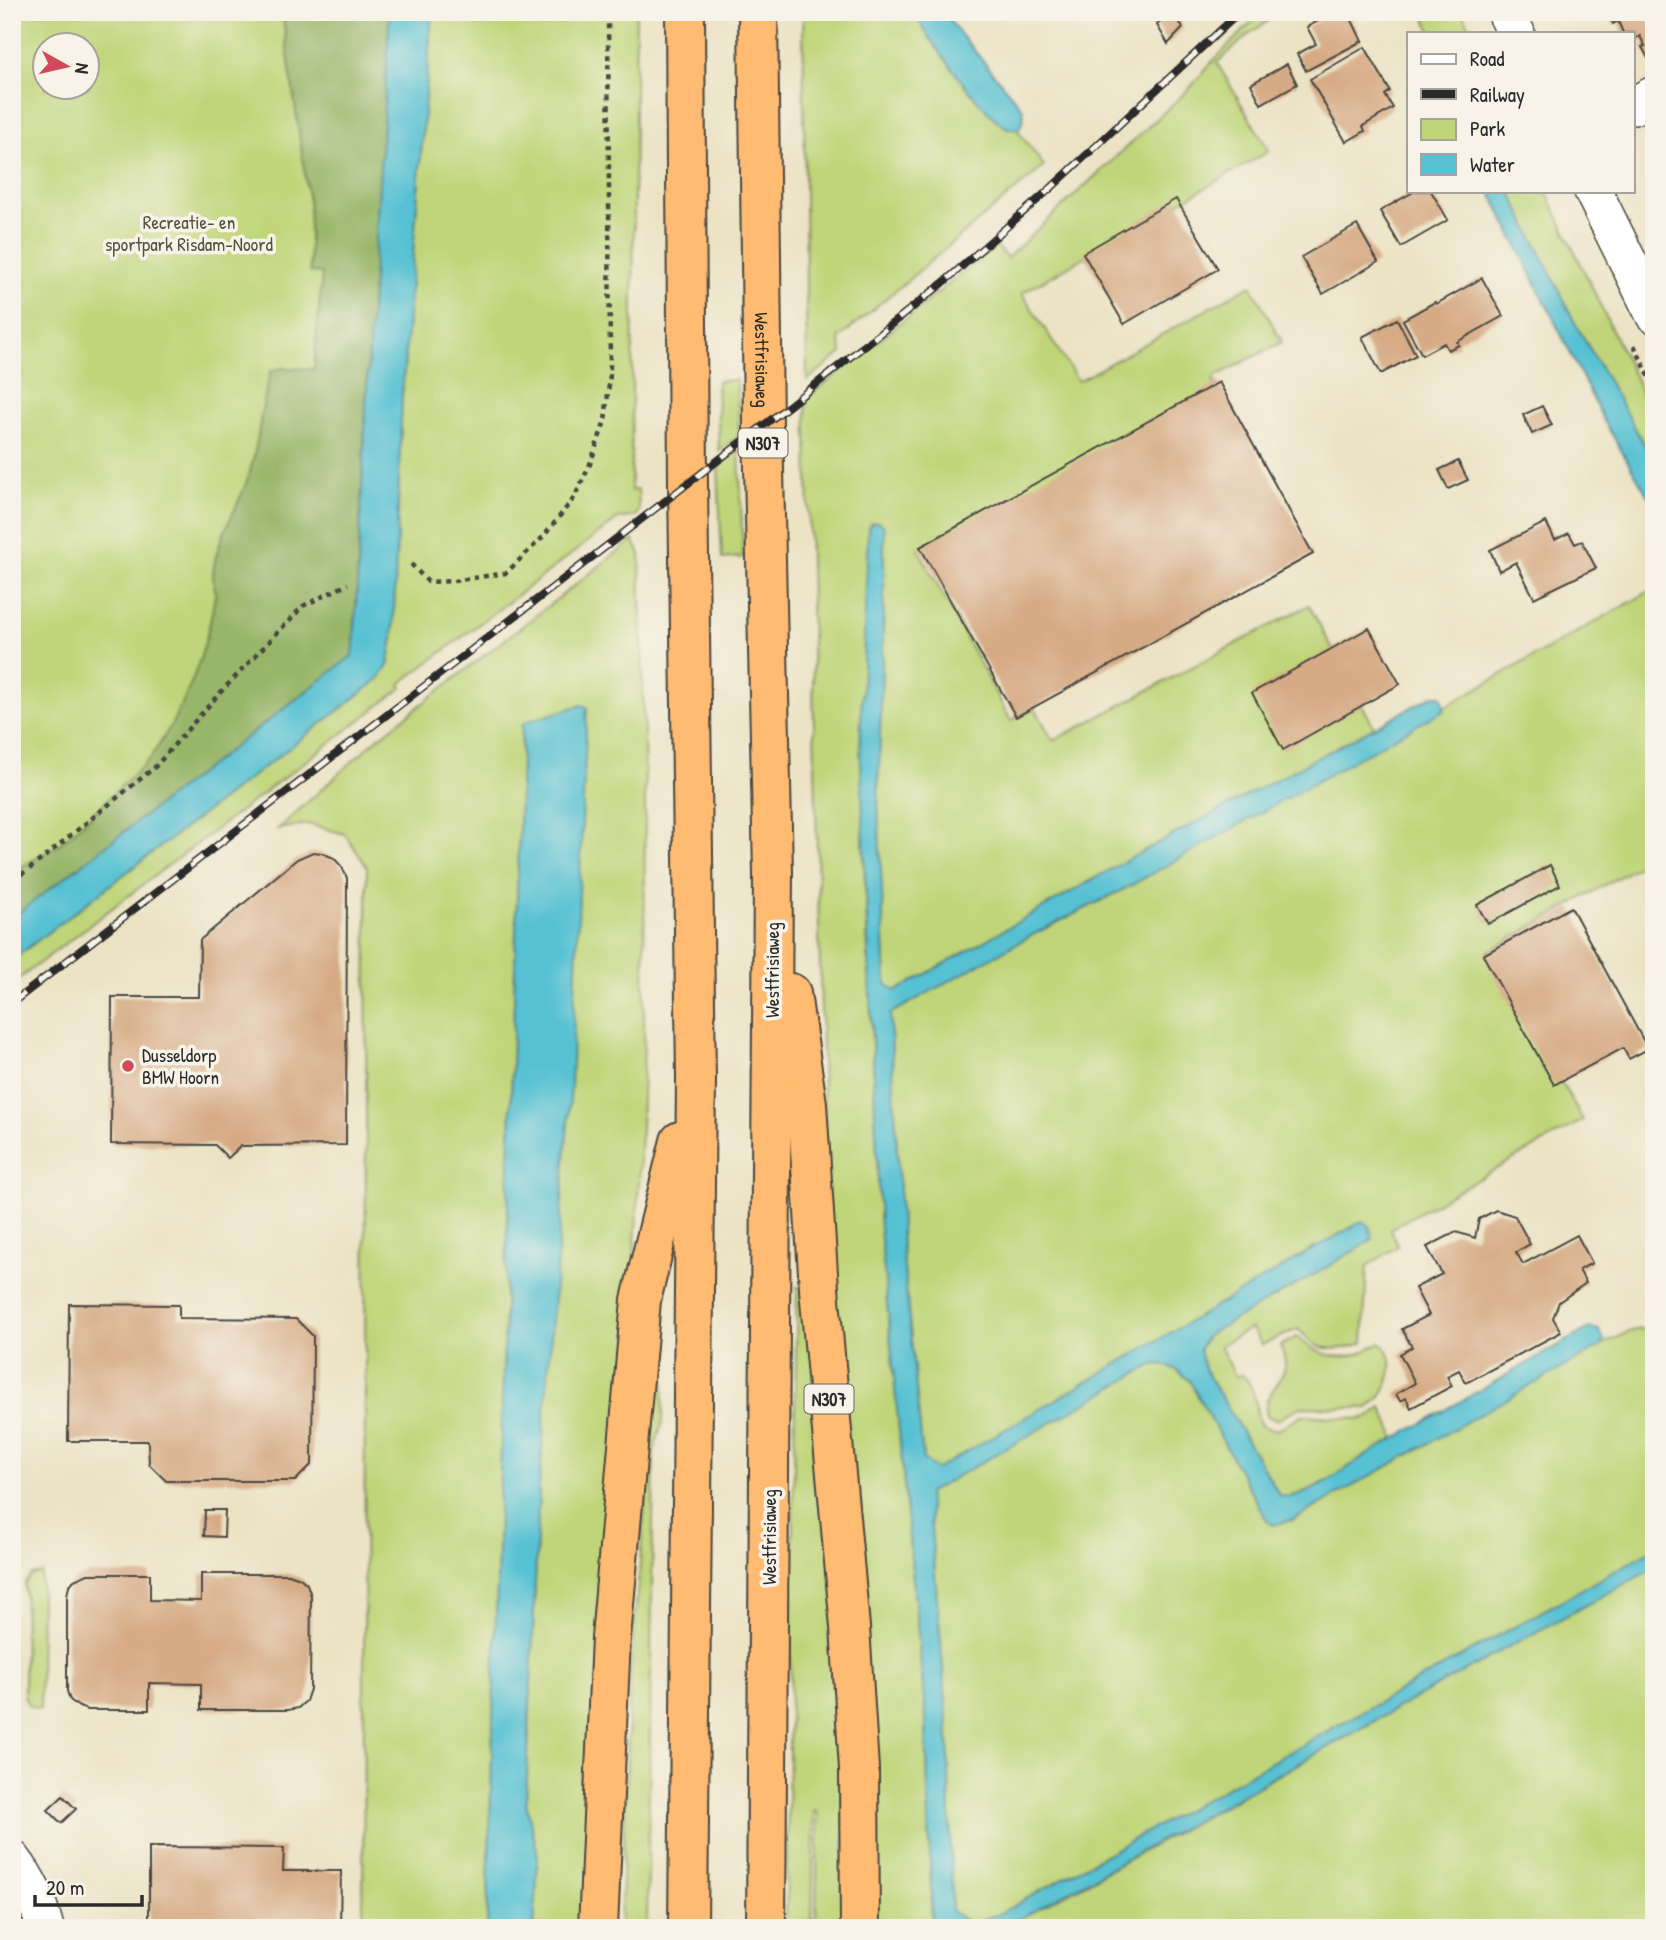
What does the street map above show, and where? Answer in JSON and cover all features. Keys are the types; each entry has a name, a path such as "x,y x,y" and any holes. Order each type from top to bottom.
{"highway":[{"path":"685,12 687,469 696,1078 688,1928"},
{"name":"Westfrisiaweg","path":"758,12 763,438 773,873 766,1928"},
{"name":"N307","path":"773,873 807,1104 819,1289 839,1500 856,1730 860,1928"},
{"path":"598,1928 611,1637 641,1300 696,1078"}],"street":[{"path":"1506,12 1516,32"},
{"path":"1634,105 1654,94"},
{"path":"1593,192 1654,314"},
{"path":"12,1859 28,1879 40,1907 45,1928"}],"path":[{"path":"411,564 428,582 506,573 544,536 574,498 589,467 605,421 610,375 608,12"},
{"path":"12,879 27,871 155,767 217,696 303,606 348,584"}],"green space":[{"name":"Recreatie- en sportpark Risdam-Noord","path":"12,12 391,12 320,674 12,904"},
{"path":"282,12 390,12 352,656 12,918 12,872 58,845 83,823 148,761 174,720 192,680 206,638 215,595 213,577 218,549 249,475 271,371 283,368 314,369 322,273 310,272 309,204"},
{"path":"432,12 636,12 631,491 638,489 639,511 635,516 618,519 400,684 402,688 12,984 12,960 379,679 388,666 393,638 402,395"},
{"path":"803,12 913,12 945,60 975,97 1004,124 1016,128 1044,166 839,338 842,353 807,380"},
{"path":"1262,12 1281,12 1249,34 1217,63 1269,151 1022,293 1078,381 1251,285 1282,342 1214,377 1215,387 918,549 1011,721 1035,708 1053,741 1309,605 1374,727 1138,854 896,991 886,985 878,803 884,526 863,840 880,1228 926,1719 932,1928 872,1928 826,1214 806,399 996,246 1007,258 1190,88"},
{"path":"1422,12 1462,12 1472,32 1432,32"},
{"path":"1510,192 1546,192 1654,418 1654,463 1574,321"},
{"path":"737,380 739,436 719,451 717,381"},
{"path":"739,450 743,557 722,559 718,466"},
{"path":"633,540 640,554 645,782 644,1043 639,1183 590,1928 534,1928 538,1856 526,1802 539,1487 582,705 526,722 522,726 487,1928 363,1928 367,867 345,834 308,824 278,829 377,739"},
{"path":"1654,589 1654,857 1487,952 1583,1120 1390,1229 1398,1246 1367,1266 1363,1343 1340,1348 1322,1347 1313,1343 1298,1329 1262,1345 1251,1328 1220,1346 1236,1377 1241,1374 1251,1386 1261,1426 1278,1430 1301,1415 1361,1419 1371,1416 1382,1407 1395,1439 1320,1484 1290,1496 1280,1496 1204,1368 1199,1351 1207,1336 1216,1330 1372,1240 1315,1247 936,1470 923,1459 902,1248 890,1014 1032,935 1128,887"},
{"path":"797,1287 810,1287 832,1537 848,1928 816,1928 818,1813 814,1811 812,1928 786,1928"},
{"path":"655,1314 665,1314 663,1419 654,1451 647,1928 620,1928 631,1664 650,1451 645,1411"},
{"path":"1640,1329 1654,1330 1654,1549 999,1914 969,1924 952,1911 948,1727 928,1493 1152,1365 1162,1364 1177,1370 1189,1380 1267,1520 1273,1525 1293,1520 1601,1345"},
{"path":"1297,1337 1320,1352 1338,1356 1356,1355 1380,1343 1386,1348 1391,1360 1390,1376 1381,1396 1368,1408 1300,1407 1277,1420 1267,1416 1268,1399 1285,1367 1285,1357 1280,1346"},
{"path":"1654,1568 1654,1928 1001,1928 1081,1886 1446,1681"},
{"path":"41,1573 40,1709 29,1706 24,1696 25,1583 32,1575"}],"water":[{"path":"390,12 432,12 402,395 393,638 388,666 379,679 12,960 12,918 352,656"},
{"path":"913,12 946,12 952,24 1023,109 1024,118 1019,129 1008,128 986,110 958,76"},
{"path":"1490,192 1510,192 1574,321 1654,463 1654,506 1604,421"},
{"path":"878,522 884,526 884,596 878,803 886,984 896,991 1138,854 1434,695 1440,695 1444,710 1128,887 1032,935 890,1014 902,1248 923,1459 937,1469 1362,1221 1370,1227 1372,1239 1216,1330 1207,1336 1199,1350 1204,1368 1280,1496 1289,1497 1323,1484 1363,1457 1589,1328 1599,1330 1604,1340 1601,1346 1292,1520 1273,1525 1267,1520 1189,1380 1177,1370 1162,1364 1152,1365 928,1493 948,1727 952,1911 969,1924 999,1914 1654,1549 1654,1568 1001,1928 932,1928 926,1719 880,1228 860,746 868,528 872,523"},
{"path":"582,705 587,707 571,1086 539,1487 526,1802 538,1856 534,1928 487,1928 522,725"}],"building":[{"path":"1170,12 1174,12 1183,28 1168,44 1157,25"},
{"path":"1335,12 1348,12 1362,41 1306,71 1297,54 1316,44 1307,27"},
{"path":"1608,12 1654,12 1654,69 1642,47 1645,46 1640,36 1634,39 1634,32 1623,32 1618,21 1613,24"},
{"path":"1365,47 1390,91 1385,95 1393,108 1363,126 1365,131 1346,142 1310,79"},
{"path":"1287,64 1297,84 1261,104 1251,84"},
{"path":"1413,192 1432,192 1448,220 1401,247 1380,211"},
{"path":"1176,199 1218,269 1124,324 1083,253"},
{"path":"1357,225 1378,262 1323,294 1301,257"},
{"path":"1482,278 1503,316 1457,342 1459,345 1448,350 1444,343 1422,355 1403,320"},
{"path":"1397,319 1416,355 1381,374 1362,337"},
{"path":"1219,382 1313,554 1016,717 920,547"},
{"path":"1542,406 1552,425 1532,434 1523,415"},
{"path":"1458,461 1468,480 1448,489 1439,470"},
{"path":"1546,522 1555,540 1569,533 1575,544 1582,541 1596,568 1534,598 1516,562 1499,571 1490,550"},
{"path":"1369,628 1400,684 1283,750 1252,693"},
{"path":"313,852 334,858 347,878 346,1145 241,1146 228,1158 215,1145 111,1144 112,997 199,997 200,940 297,859"},
{"path":"1550,865 1560,885 1488,924 1477,905"},
{"path":"1571,907 1648,1049 1629,1059 1623,1048 1554,1085 1483,955"},
{"path":"1496,1210 1515,1216 1530,1244 1516,1252 1523,1264 1577,1235 1592,1263 1579,1270 1586,1283 1559,1302 1553,1318 1561,1332 1466,1383 1459,1370 1447,1376 1452,1386 1411,1408 1406,1398 1400,1401 1396,1394 1415,1383 1400,1354 1412,1347 1402,1329 1429,1315 1415,1288 1442,1274 1427,1247 1456,1232 1475,1238 1479,1219"},
{"path":"69,1304 179,1305 179,1318 296,1319 313,1336 312,1464 295,1481 166,1481 149,1464 148,1441 68,1441"},
{"path":"205,1510 225,1510 224,1537 204,1536"},
{"path":"88,1574 150,1574 150,1600 201,1601 201,1574 289,1574 300,1578 307,1584 311,1596 310,1689 306,1701 298,1708 288,1710 201,1710 201,1684 149,1683 149,1710 88,1710 79,1707 70,1700 67,1691 67,1595 74,1580"},
{"path":"63,1796 76,1809 61,1823 48,1810"},
{"path":"149,1847 284,1848 283,1871 341,1871 340,1928 149,1928"}],"railway":[{"path":"12,1003 790,405 943,283 1051,188 1240,12"}],"place":[{"name":"Dusseldorp BMW Hoorn","path":"128,1066"}]}
